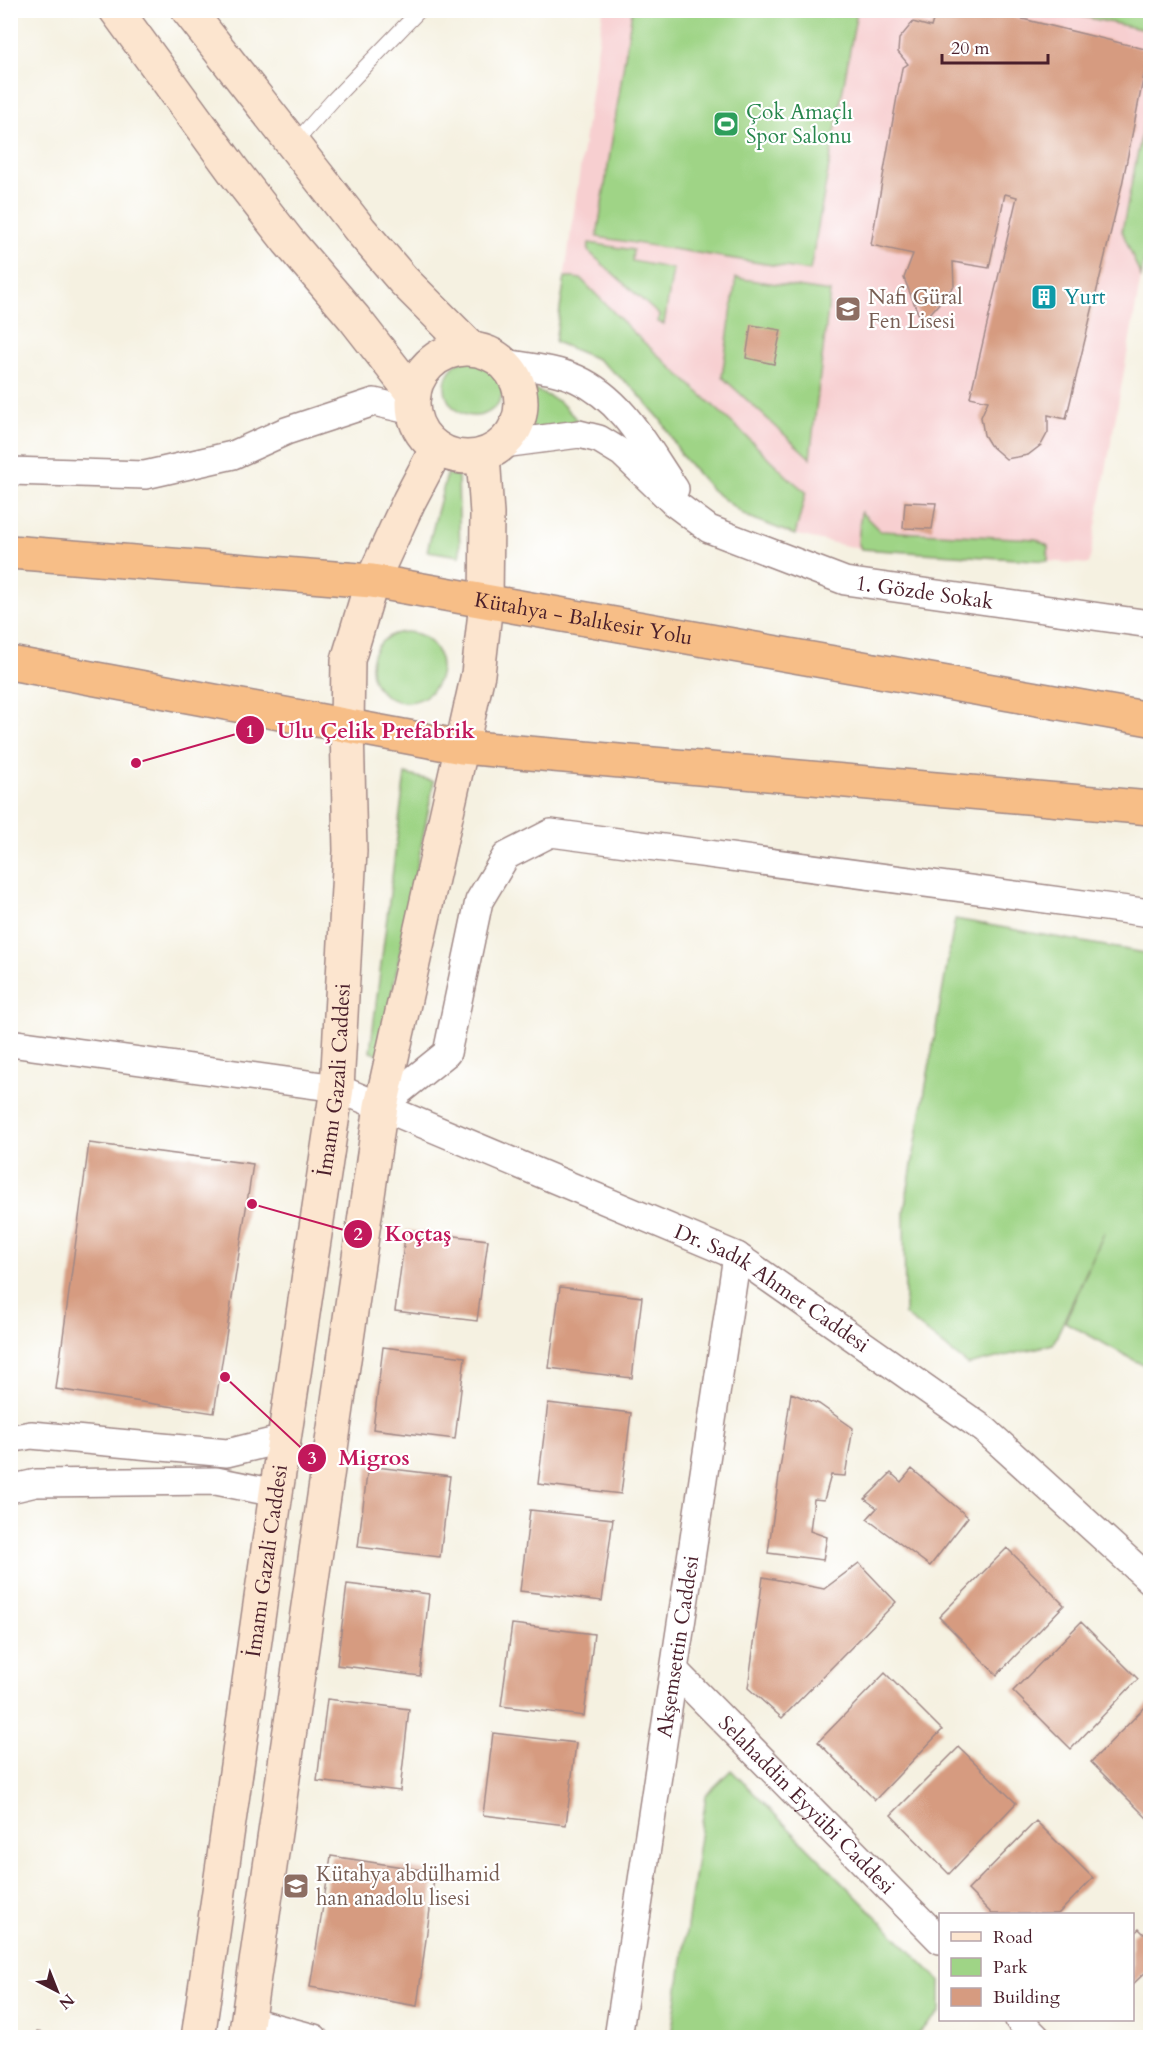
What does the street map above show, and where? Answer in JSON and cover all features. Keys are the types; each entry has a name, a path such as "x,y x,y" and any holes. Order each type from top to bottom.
{"highway":[{"name":"Kütahya - Balıkesir Yolu","path":"10,552 372,581 1150,719"},
{"path":"10,663 462,747 1150,808"}],"main road":[{"path":"116,10 235,173 288,241 354,318 414,403"},
{"path":"188,10 293,146 404,280 471,348"},
{"path":"471,348 489,353 505,363 516,377 521,394 521,413 514,430 493,450 467,457 452,455 437,448 426,438 418,425 414,403 418,379 427,366 440,356 455,350 471,348"},
{"name":"İmamı Gazali Caddesi","path":"198,2037 337,1088 350,851 348,660 372,581 409,501 437,448"},
{"path":"246,2028 381,1106 478,675 486,603 487,514 493,450"}],"street":[{"path":"505,363 537,368 577,379 598,393 628,420 679,495 709,529"},
{"path":"10,471 145,475 233,455 286,431 374,402 414,403"},
{"path":"493,450 579,434 599,438 622,453 674,503 709,529"},
{"name":"1. Gözde Sokak","path":"709,529 845,581 1150,624"},
{"path":"381,1106 447,1053 479,901 506,856 551,832 1150,913"},
{"name":"Dr. Sadık Ahmet Caddesi","path":"10,1043 337,1088 737,1256 985,1430 1150,1580"},
{"name":"Akşemsettin Caddesi","path":"618,2037 737,1256"},
{"path":"10,1439 31,1435 227,1453 284,1439"},
{"path":"10,1489 36,1483 216,1481 276,1493"},
{"name":"Selahaddin Eyyübi Caddesi","path":"674,1670 939,1939"},
{"path":"1021,2021 1037,2037"},
{"path":"246,2028 314,2037"}],"lane":[{"path":"293,146 333,100 420,10"}],"shaded area":[{"name":"Nafi Güral Fen Lisesi","path":"603,11 1150,11 1150,228 1089,564 861,549 784,532 746,516 712,490 682,456 661,420 632,387 597,359 555,342"}],"green space":[{"name":"Çok Amaçlı Spor Salonu","path":"632,11 857,11 810,271 597,237"},
{"path":"1057,11 1150,11 1150,31"},
{"path":"1150,92 1150,228 1141,277 1122,231"},
{"path":"589,243 633,250 632,261 673,269 664,324 658,322 659,315 588,251"},
{"path":"565,277 581,279 635,334 806,492 795,535 746,516 712,490 682,456 661,420 632,387 597,359 555,342"},
{"path":"736,278 830,292 810,458 722,377"},
{"path":"474,358 490,363 498,371 503,387 498,403 490,411 474,416 458,411 450,403 445,387 450,371 458,363"},
{"path":"534,389 560,402 581,424 525,431"},
{"path":"447,474 458,476 460,556 427,551"},
{"path":"861,512 880,531 1036,539 1048,546 1048,561 861,549 858,542"},
{"path":"406,632 425,638 435,648 441,667 435,686 425,696 406,702 387,696 377,686 371,667 377,648 387,638"},
{"path":"405,774 434,781 380,1055 370,1052"},
{"path":"955,919 1150,954 1150,1369 1065,1322 1105,1231 1053,1344 968,1365 905,1315 904,1211"},
{"path":"731,1770 939,1980 939,2013 914,2037 671,2037 706,1795"}],"building":[{"path":"953,10 986,10 1149,50 1122,185 1066,419 1048,415 1048,432 1041,445 1028,455 1006,459 990,445 984,435 981,417 988,401 970,397 1017,197 1005,194 989,268 953,262 954,286 922,323 904,278 913,254 871,245 902,68 908,64 898,52 899,39 913,22 931,27 936,11 951,16"},
{"path":"751,325 781,330 774,364 746,358"},
{"path":"905,502 936,503 932,529 903,528"},
{"path":"89,1143 253,1164 214,1413 56,1389"},
{"path":"406,1230 488,1240 477,1321 395,1311"},
{"path":"560,1287 642,1297 632,1378 549,1368"},
{"path":"383,1347 465,1357 455,1439 373,1429"},
{"path":"791,1393 819,1404 853,1428 845,1476 831,1475 824,1500 814,1499 810,1531 827,1537 823,1560 768,1553"},
{"path":"548,1403 631,1413 621,1494 538,1484"},
{"path":"368,1466 450,1476 440,1557 358,1547"},
{"path":"912,1469 968,1517 930,1566 867,1519 877,1508 865,1499 891,1473 901,1482"},
{"path":"530,1510 613,1519 602,1601 520,1591"},
{"path":"1007,1548 1064,1605 997,1675 939,1617"},
{"path":"859,1563 896,1602 782,1718 748,1688 763,1577 824,1589"},
{"path":"347,1584 429,1594 420,1676 337,1665"},
{"path":"1081,1622 1138,1679 1071,1749 1013,1691"},
{"path":"512,1624 594,1634 584,1716 501,1706"},
{"path":"885,1673 942,1730 875,1800 818,1742"},
{"path":"327,1699 409,1709 400,1791 317,1781"},
{"path":"1150,1702 1150,1819 1149,1820 1091,1762"},
{"path":"493,1733 576,1743 566,1825 483,1815"},
{"path":"959,1747 1016,1803 949,1874 891,1815"},
{"path":"1036,1821 1093,1878 1059,1913 991,1913 968,1890"},
{"path":"331,1856 435,1872 417,2006 310,1987"},
{"path":"1139,1929 1150,1940 1150,1968 1134,1983 1134,1933"},
{"path":"37,2032 70,2036 70,2038 37,2038"}],"place":[{"name":"Çok Amaçlı Spor Salonu","path":"726,124"},
{"name":"Yurt","path":"1044,297"},
{"name":"Nafi Güral Fen Lisesi","path":"848,309"},
{"name":"Ulu Çelik Prefabrik","path":"136,763"},
{"name":"Koçtaş","path":"252,1204"},
{"name":"Migros","path":"225,1377"},
{"name":"Kütahya abdülhamid han anadolu lisesi","path":"296,1886"}]}
